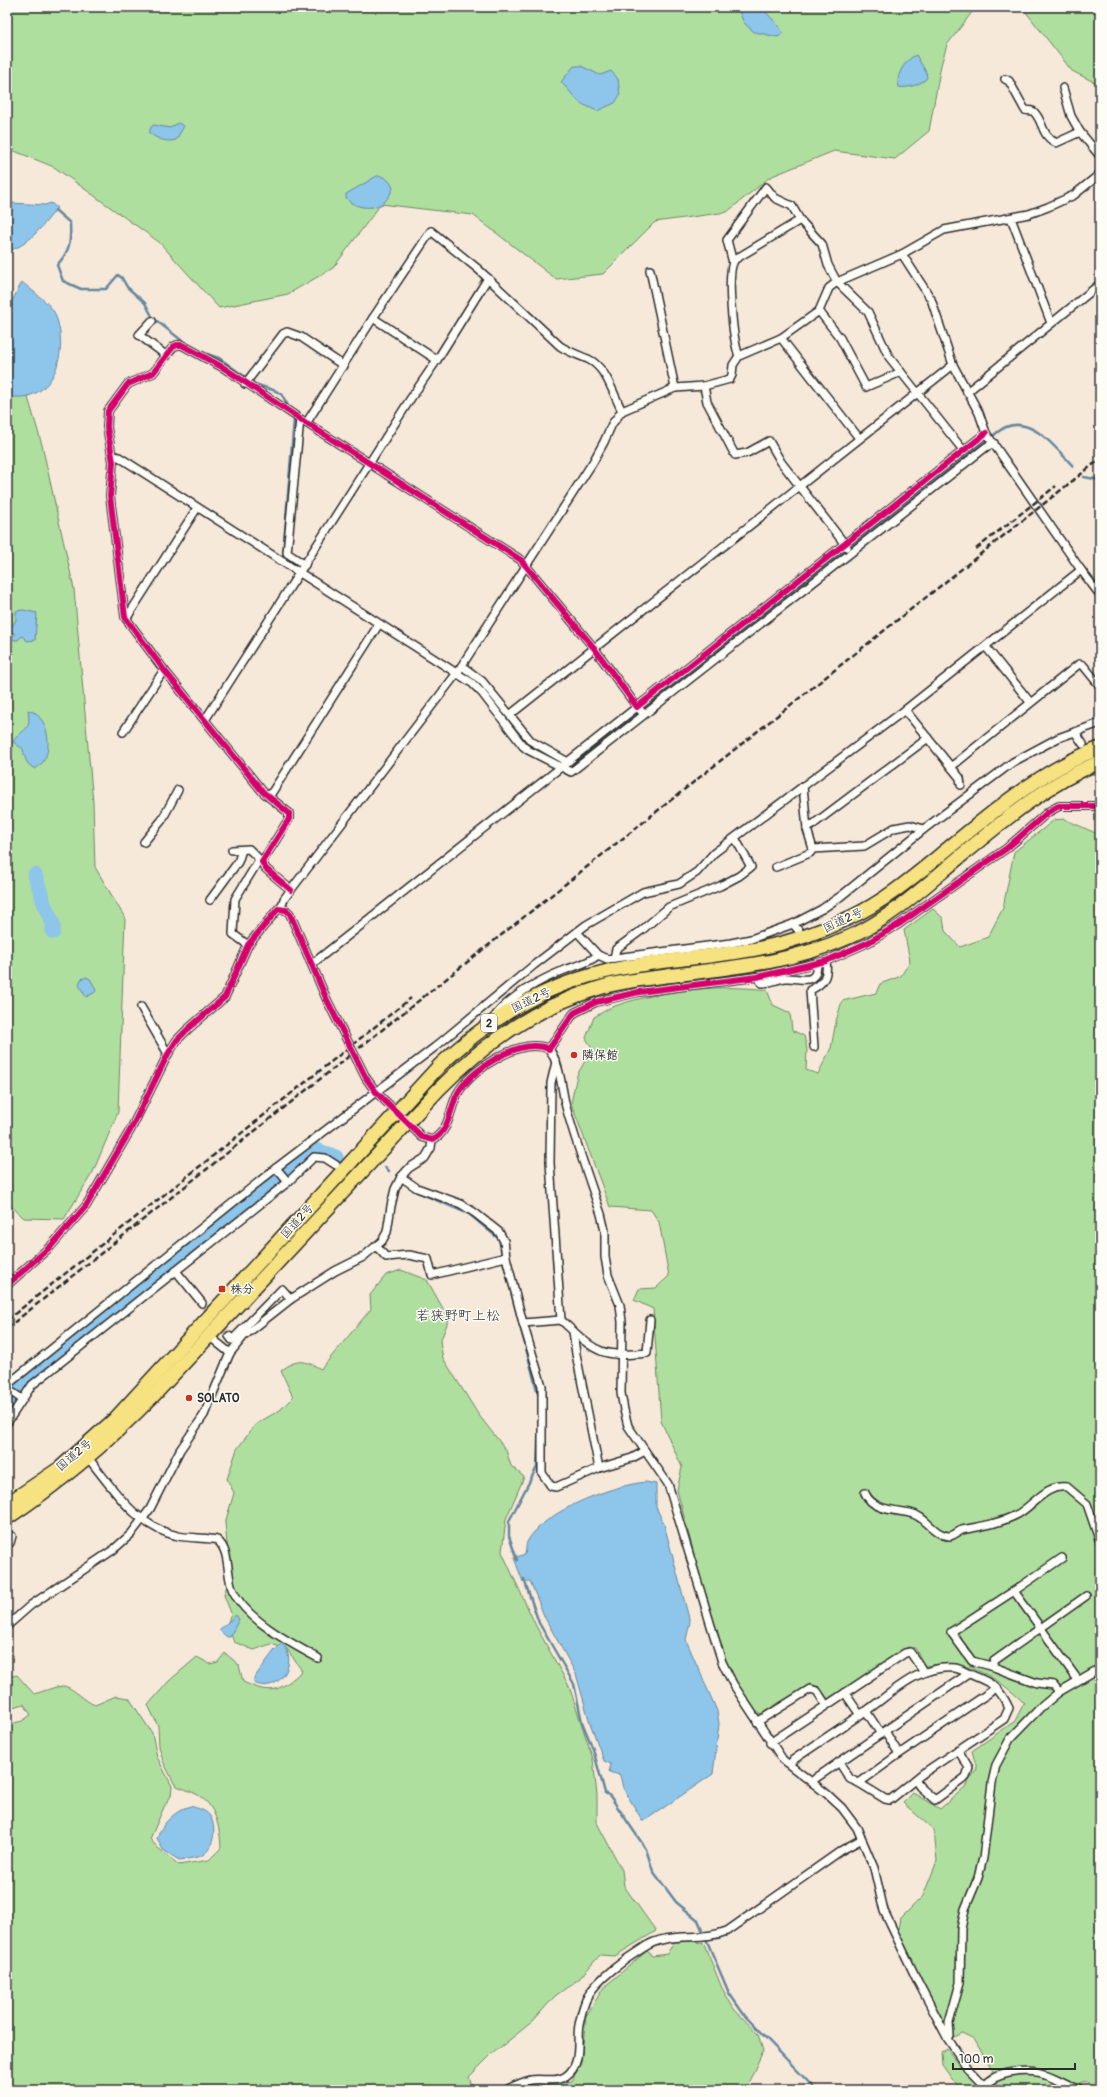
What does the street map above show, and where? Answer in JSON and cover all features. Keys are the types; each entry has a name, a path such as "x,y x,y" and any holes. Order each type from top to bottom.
{"highway":[{"name":"国道2号","path":"7,1504 60,1468 114,1419 396,1112 456,1049 490,1022 526,1001 576,980 619,969 741,952 785,942 850,918 903,885 1038,779 1077,757 1100,748"},
{"name":"国道2号","path":"7,1518 53,1487 89,1459 129,1421 407,1122 464,1064 513,1027 534,1014 561,1001 597,988 639,979 778,960 812,952 850,936 911,899 1031,800 1066,778 1100,762"}],"street":[{"path":"1005,79 1009,81 1026,110 1032,111 1035,114 1046,136 1051,140 1056,143 1080,132"},
{"path":"1063,88 1071,116 1080,132 1100,156"},
{"path":"7,1285 51,1246 86,1206 131,1130 168,1054 177,1040 225,997 248,945 272,913 281,908 284,899 462,666 593,462 612,424 622,411 676,388 704,386 730,379 733,365 739,356 781,338 820,311 829,288 837,282 902,254 952,227 1029,214 1074,195 1100,174"},
{"path":"739,356 731,302 732,263 727,240 766,187 780,201 792,206 800,220 822,244 828,265 837,282 868,312 889,357 963,450"},
{"path":"1011,218 1051,323"},
{"path":"732,263 734,260 800,220"},
{"path":"305,565 287,553 304,421 344,366 373,318 432,231 459,251 560,346 593,363 608,380 622,411"},
{"path":"902,254 931,299 953,365 990,438 1081,570 1100,595"},
{"path":"650,270 676,388"},
{"path":"205,720 411,398 437,360 488,278"},
{"path":"967,392 1100,284"},
{"path":"820,311 840,338 866,387 901,372"},
{"path":"373,318 437,360"},
{"path":"152,321 139,335 167,356"},
{"path":"248,381 283,334 287,332 301,338 344,366"},
{"path":"781,338 859,438"},
{"path":"248,945 233,934 233,910 235,900 290,816 287,811 269,797 164,670 126,619 110,496 114,462 107,427 108,411 128,384 153,373 173,347 182,345 248,381 304,421 526,565 594,648 640,709"},
{"path":"510,714 953,365"},
{"path":"704,386 707,402 735,455 747,453 769,441 781,462 848,548"},
{"path":"112,455 119,457 472,683 482,693 523,746 560,768 571,772 848,548 963,450 990,438"},
{"path":"312,964 560,768 640,709 848,548 986,447 990,438"},
{"path":"126,619 197,508"},
{"path":"22,1399 7,1389 9,1383 577,932 591,922 644,892 679,884 689,878 714,853 905,710 1081,570"},
{"path":"269,797 379,624"},
{"path":"986,647 1030,702"},
{"path":"951,767 1030,702 1081,663 1100,686"},
{"path":"462,666 482,681 531,741 568,762"},
{"path":"123,732 164,670"},
{"path":"905,710 960,778 961,785"},
{"path":"577,932 598,955 607,959 731,943 751,939 793,924 822,909 841,896 924,829 1013,762 1058,738 1100,723"},
{"path":"1075,732 1083,744"},
{"path":"806,829 928,738"},
{"path":"804,786 806,829 813,849"},
{"path":"144,842 162,820 178,790"},
{"path":"549,1048 574,1013 596,1002 639,992 757,977 826,961 869,942 900,924 1007,848 1059,806 1100,806"},
{"path":"776,867 810,853 813,849 864,846 894,828 910,825 924,829"},
{"path":"614,958 616,949 642,930 669,907 720,886 739,876 751,867 735,838"},
{"path":"232,850 249,850 266,869 291,890"},
{"path":"210,900 238,862 242,850"},
{"path":"281,908 290,914 347,1043 366,1078 376,1092 422,1137 432,1140"},
{"path":"793,924 799,931"},
{"path":"490,1022 502,1008 524,992 548,978 592,960 598,955"},
{"path":"814,1047 810,990 824,982 826,975 826,961"},
{"path":"757,977 762,983 788,978 807,980 813,977 817,972 817,965"},
{"path":"141,1007 168,1054"},
{"path":"7,1626 31,1605 113,1550 131,1534 150,1509 185,1441 209,1405 230,1353 244,1336 291,1299 335,1271 363,1257 376,1246 387,1232 390,1206 395,1189 401,1177 409,1168 425,1158 431,1148 432,1140 443,1132 460,1090 470,1077 496,1058 530,1045 540,1045 549,1048 560,1074 566,1105 601,1214 608,1275 620,1305 622,1316 621,1393 628,1426 668,1484 722,1662 733,1684 770,1743 783,1760 790,1764 842,1808 862,1839 874,1868 886,1915 948,2039 967,2067 987,2088 992,2079 1000,2075 1028,2070 1039,2071 1080,2090"},
{"path":"556,1062 551,1083 550,1163 561,1320 594,1349 622,1356 647,1353 650,1320"},
{"path":"7,1423 32,1385 287,1181 314,1157 325,1158 336,1164"},
{"path":"277,1169 287,1181"},
{"path":"401,1177 416,1188 461,1204 499,1232 504,1241 503,1257 542,1386 542,1473 551,1486 556,1487 599,1468 632,1458 645,1451"},
{"path":"376,1246 386,1256 409,1255 428,1259 432,1275 503,1257"},
{"path":"176,1270 202,1303"},
{"path":"228,1336 232,1340 282,1289 291,1299"},
{"path":"523,1323 561,1320"},
{"path":"573,1331 576,1354 599,1468"},
{"path":"209,1336 230,1353"},
{"path":"89,1459 132,1512 141,1520 159,1531 172,1535 216,1540 223,1547 232,1590 241,1604 257,1620 318,1658"},
{"path":"865,1493 868,1500 877,1506 916,1514 935,1530 943,1535 951,1536 960,1530 989,1525 1019,1513 1053,1487 1067,1486 1087,1504 1100,1542"},
{"path":"7,1544 10,1543 12,1536"},
{"path":"1059,1692 1054,1685 1037,1683 972,1660 951,1632 1062,1558"},
{"path":"1014,1591 1078,1680"},
{"path":"991,1666 994,1661 1040,1627 1086,1596"},
{"path":"770,1743 904,1653 910,1652 923,1672"},
{"path":"790,1764 923,1672 935,1668 956,1668 992,1683 1002,1694 1009,1708 1004,1718 915,1780 890,1800 885,1800 859,1783 850,1779 839,1762"},
{"path":"948,2039 950,2035 949,2023 960,1983 961,1929 965,1909 978,1878 983,1858 992,1783 996,1765 1010,1739 1040,1708 1059,1692 1100,1668"},
{"path":"812,1782 968,1674"},
{"path":"859,1783 996,1688"},
{"path":"757,1722 810,1689 817,1691 826,1705"},
{"path":"845,1693 883,1733 899,1754"},
{"path":"915,1780 920,1787 935,1800 966,1777 969,1768 958,1750"},
{"path":"506,2090 532,2080 559,2079 571,2072 577,2060 579,2025 588,1995 598,1983 643,1947 661,1939 681,1936 705,1936 728,1931 842,1850 862,1839"}],"green space":[{"path":"7,7 976,7 947,45 941,65 929,131 895,159 834,151 770,177 727,212 655,222 603,274 556,279 473,215 381,204 333,268 288,294 219,308 159,242 54,167 7,148"},
{"path":"1022,7 1100,7 1100,85 1072,71"},
{"path":"7,326 42,445 74,589 93,803 95,867 125,918 118,1112 93,1172 64,1219 24,1218 7,1202"},
{"path":"1064,819 1100,835 1100,2090 1097,2090 1087,2082 1076,2084 1058,2076 1043,2090 960,2090 942,2065 941,2053 947,2049 963,2069 973,2076 985,2079 993,2072 974,2039 962,2033 953,2038 897,1933 900,1919 923,1896 937,1861 934,1830 903,1803 913,1793 940,1809 965,1787 977,1769 972,1751 1015,1721 1024,1703 1002,1684 986,1674 969,1667 955,1664 925,1666 915,1648 908,1647 828,1699 819,1687 810,1684 763,1714 753,1712 725,1660 703,1588 677,1490 682,1467 661,1421 653,1309 634,1300 639,1289 656,1288 669,1276 659,1222 651,1210 610,1207 571,1103 577,1075 592,1049 586,1038 594,1017 612,1007 654,995 673,992 712,988 749,988 767,990 773,1005 790,1013 792,1030 804,1036 807,1049 806,1070 818,1074 831,1048 836,1021 842,1001 876,993 880,984 901,976 910,961 904,930 933,909 943,918 945,931 960,947 988,937 1003,908 1014,852 1054,820"},
{"path":"401,1270 427,1280 449,1319 440,1342 443,1358 478,1414 506,1450 511,1466 524,1477 506,1519 502,1552 536,1626 569,1686 593,1759 597,1795 597,1823 622,1870 624,1886 656,1931 615,1956 600,1955 579,1979 555,1996 533,2021 492,2054 469,2077 473,2090 7,2090 7,1725 22,1721 31,1715 24,1704 7,1709 7,1677 17,1675 34,1694 55,1687 66,1686 95,1705 116,1696 129,1698 152,1733 157,1757 172,1786 171,1796 164,1807 150,1839 158,1848 179,1865 209,1860 221,1848 216,1817 208,1804 203,1798 175,1785 163,1761 159,1746 158,1726 148,1705 169,1681 197,1657 210,1664 218,1662 225,1653 239,1665 243,1682 268,1690 281,1687 302,1671 287,1649 271,1644 254,1650 234,1642 227,1625 231,1613 224,1595 230,1575 225,1523 234,1493 227,1479 237,1449 256,1424 280,1410 293,1397 281,1371 296,1362 305,1362 321,1369 371,1309 370,1295 386,1275"},
{"path":"693,1941 704,1944 722,1988 734,2009 758,2034 763,2051 745,2090 521,2090 572,2081 581,2063 586,2016 604,1987 647,1951 653,1956 667,1954 674,1942"}],"water":[{"path":"737,7 761,7 779,26 783,33 778,37 754,32 744,23"},
{"path":"916,55 926,72 927,78 914,86 899,87 898,78 902,68 908,60"},
{"path":"574,66 581,66 600,75 611,71 618,79 620,95 615,103 597,111 580,103 561,82"},
{"path":"178,123 184,126 176,140 162,140 149,133 151,127 154,125 170,128"},
{"path":"377,176 387,179 393,188 387,199 380,205 375,207 358,206 346,198 346,194"},
{"path":"7,197 12,203 45,205 51,203 57,208 29,240 15,249 7,251"},
{"path":"22,282 53,310 59,328 61,343 55,372 47,384 37,392 23,397 7,396 7,305 12,301"},
{"path":"23,610 37,613 35,640 27,641 22,636 18,640 14,640 12,638 15,634 10,631 10,626 13,625 16,620 16,611"},
{"path":"28,710 36,713 43,722 48,740 46,757 40,766 35,769 26,761 23,749 13,742 29,723"},
{"path":"87,977 91,980 96,990 94,993 86,997 79,985 81,979"},
{"path":"646,1482 656,1484 656,1507 664,1524 690,1622 686,1640 717,1711 719,1724 713,1774 647,1819 642,1820 623,1788 620,1775 609,1772 611,1764 604,1761 590,1723 576,1674 545,1618 530,1581 523,1582 514,1558 525,1554 527,1542 535,1531 563,1510 598,1494 632,1484"},
{"path":"236,1615 239,1619 230,1637 227,1637 219,1630"},
{"path":"282,1643 287,1651 289,1659 288,1667 284,1675 279,1681 271,1684 263,1686 254,1683 254,1678 274,1651"},
{"path":"190,1806 204,1811 210,1816 214,1831 212,1842 204,1854 179,1860 163,1850 157,1838 162,1827 170,1818 179,1811"}],"waterway":[{"path":"55,210 70,223 69,246 65,255 57,265 63,281 81,289 106,289 118,275 122,278 127,287 145,303 153,318 185,343"},
{"path":"201,352 219,358 255,384 276,391 282,395 290,409"},
{"path":"294,419 283,556 299,566"},
{"path":"569,766 570,767 1003,428 1016,425 1026,426 1035,430 1044,436 1073,466"},
{"path":"1084,477 1100,480"},
{"path":"464,671 488,694"},
{"path":"517,729 528,745 561,762"},
{"path":"35,875 45,906 53,923 53,932"},
{"path":"7,1406 18,1387 304,1159 316,1150 336,1157"},
{"path":"385,1167 389,1171"},
{"path":"413,1190 469,1214 499,1239 503,1261 539,1398"},
{"path":"517,1560 509,1536 509,1521 537,1467 539,1415"},
{"path":"524,1579 539,1623 574,1684 582,1722 593,1749 605,1793 610,1796 646,1849 653,1871 676,1902 698,1920 729,1993 745,2016 816,2090"}],"tunnel":[{"path":"801,935 817,965"},
{"path":"202,1303 229,1336"},
{"path":"7,1526 12,1536"}],"railway":[{"path":"7,1328 1100,459"},
{"path":"976,549 1056,486"},
{"path":"7,1320 411,998"}],"cycle path":[{"path":"291,890 266,869 262,862 289,819 289,813 263,792 164,670 125,617 110,496 113,462 107,427 108,411 128,384 153,373 173,347 182,345 224,368 300,419 521,560 594,648 637,707 986,433"},
{"path":"7,1285 51,1246 86,1206 131,1129 168,1054 177,1040 225,997 248,945 278,909 286,910 290,914 327,1000 366,1078 376,1092 422,1137 432,1140 443,1131 459,1091 476,1073 500,1056 512,1051 525,1047 538,1046 549,1049 574,1013 596,1002 639,992 757,977 826,961 869,942 899,924 1007,848 1048,812 1059,806 1100,806"}],"place":[{"name":"隣保館","path":"574,1055"},
{"name":"株分","path":"222,1289"},
{"name":"SOLATO","path":"189,1398"}],"district":[{"name":"若狭野町上松","path":"458,1315"}]}
